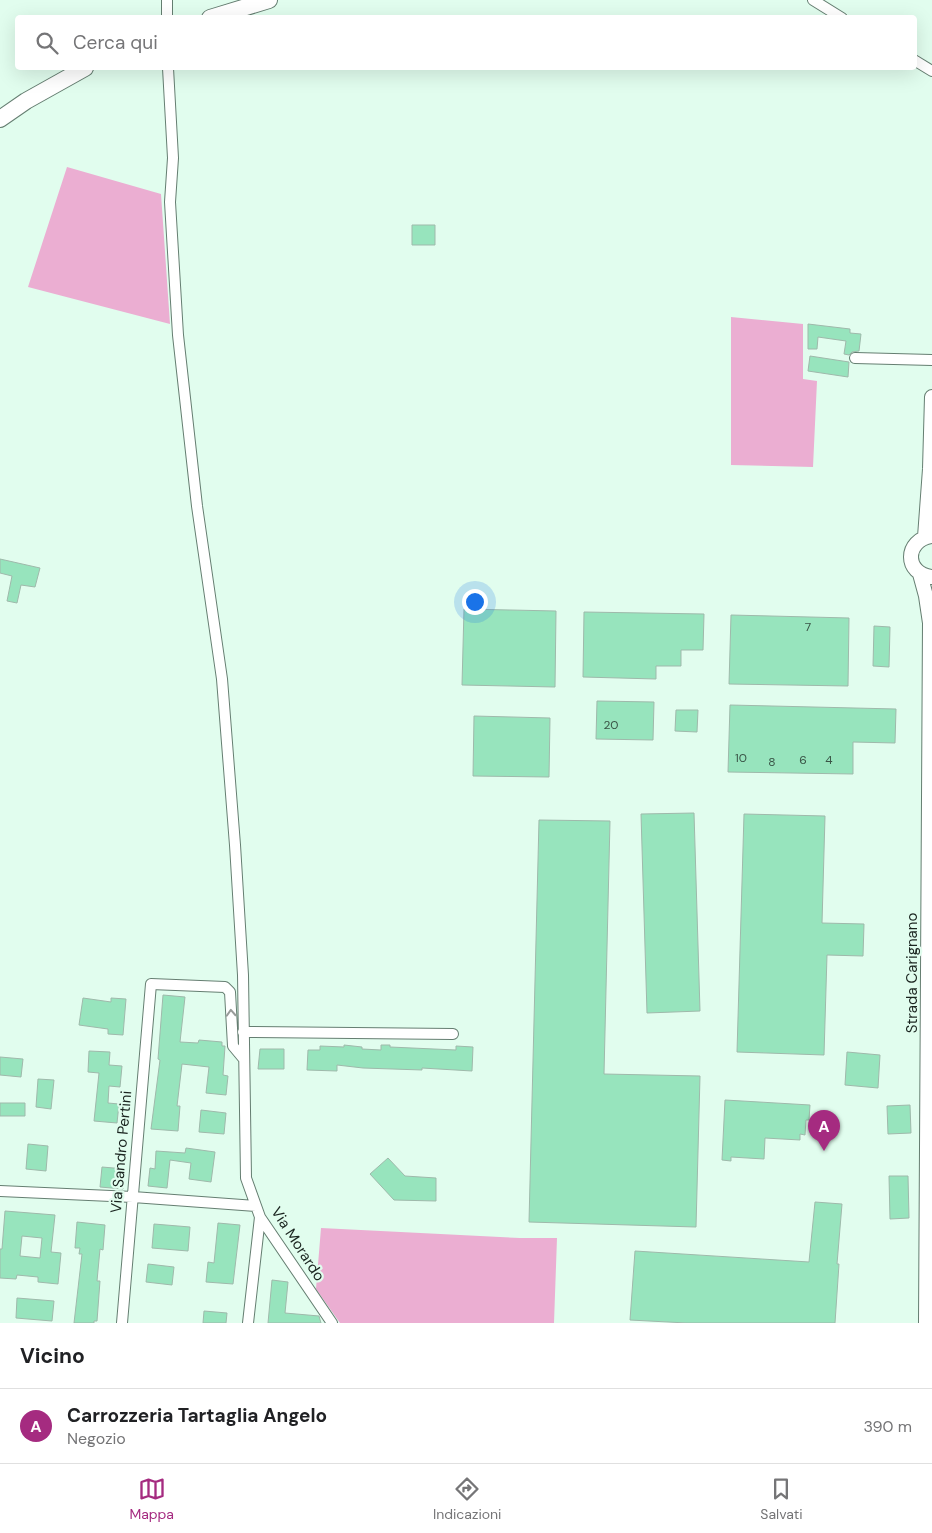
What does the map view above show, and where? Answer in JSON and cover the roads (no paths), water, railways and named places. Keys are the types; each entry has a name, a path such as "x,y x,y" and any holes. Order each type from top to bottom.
{"main road":[{"path":"220,15 269,0"},
{"path":"0,119 26,101 81,70"}],"street":[{"path":"167,0 167,15"},
{"path":"813,0 837,15"},
{"path":"917,62 932,71"},
{"name":"Via Morardo","path":"168,72 173,158 170,202 178,335 197,506 222,680 242,965 246,1178 260,1217 332,1323"},
{"path":"854,358 932,360"},
{"path":"928,536 932,397"},
{"path":"930,469 932,489"},
{"name":"Strada Carignano","path":"926,1323 929,1198 931,617 926,596 926,576 914,569 911,562 911,553 916,543 928,536"},
{"name":"Via Morardo","path":"151,984 225,987 230,992 233,1046 243,1058"},
{"name":"Via Sandro Pertini","path":"122,1323 151,984"},
{"path":"243,1032 453,1034"},
{"path":"0,1191 133,1197 256,1206"},
{"path":"248,1323 260,1217"}],"place":[{"name":"Carrozzeria Tartaglia Angelo","path":"824,1151"}]}
